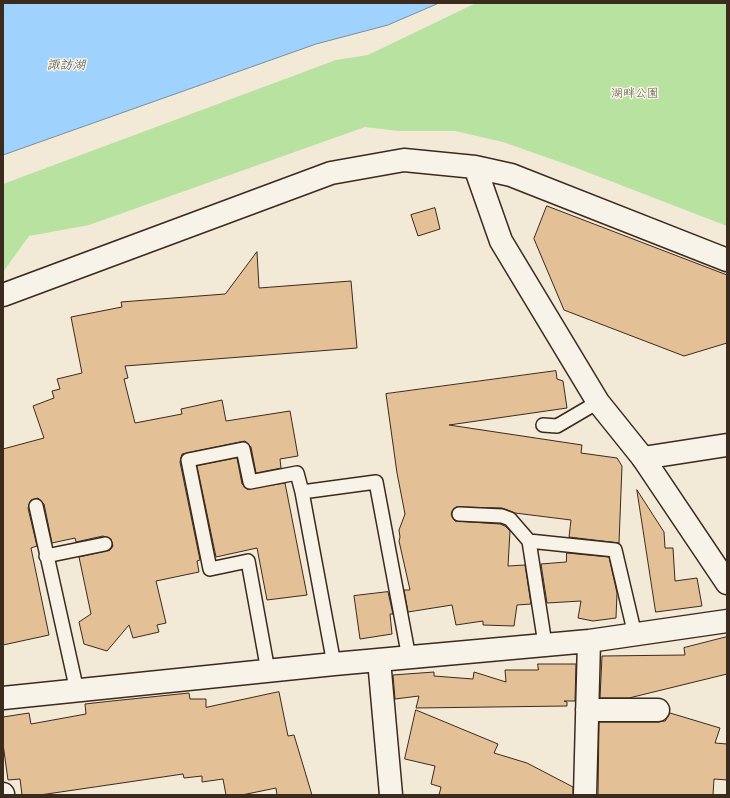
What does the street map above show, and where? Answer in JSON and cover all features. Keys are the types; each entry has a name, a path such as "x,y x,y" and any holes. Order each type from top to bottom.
{"street":[{"path":"3,295 331,173 404,160 475,167 511,175 727,260"},
{"path":"475,167 501,241 598,402 643,458 727,583"},
{"path":"643,458 727,445"},
{"path":"3,698 334,664 589,641 727,621"},
{"path":"585,795 589,641"},
{"path":"379,660 391,795"},
{"path":"587,710 658,710"}],"lane":[{"path":"543,425 557,426 598,402"},
{"path":"268,671 248,561 210,569 188,460 243,449 250,482 297,473 302,492 334,664"},
{"path":"302,492 376,482 409,658"},
{"path":"36,506 77,691"},
{"path":"459,514 502,516 510,519 529,541 545,644"},
{"path":"529,541 615,550 635,635"},
{"path":"46,556 104,544"}],"green space":[{"name":"湖畔公園","path":"476,3 727,3 727,226 574,167 503,142 455,131 399,131 365,127 89,225 29,236 3,272 3,184 336,60 368,55"}],"water":[{"name":"諏訪湖","path":"3,3 439,3 388,25 316,44 3,155"}],"building":[{"path":"547,206 727,275 727,343 684,356 564,310 534,239"},
{"path":"435,208 440,229 418,236 411,215"},
{"path":"257,252 259,288 351,281 357,348 125,366 128,378 124,379 135,423 182,414 181,409 222,400 226,421 290,411 298,456 280,459 281,468 256,473 251,447 245,441 182,454 180,462 200,560 197,561 199,572 156,581 166,623 157,625 159,632 133,638 129,625 107,651 84,644 79,622 91,614 79,557 110,550 113,546 111,539 103,536 76,542 75,538 52,543 44,504 38,498 31,500 28,508 37,546 31,548 49,635 3,645 3,449 44,438 33,406 54,398 52,391 60,389 57,379 82,373 71,317 122,307 121,302 225,294"},
{"path":"556,371 557,379 563,381 567,408 449,425 582,445 581,453 617,458 622,466 619,543 569,537 571,520 515,513 502,508 456,507 451,514 455,521 500,524 505,526 510,531 508,566 525,565 531,604 517,605 514,626 483,625 483,621 456,625 452,605 408,612 404,590 410,590 399,541 399,530 405,514 397,473 386,394"},
{"path":"237,458 242,484 247,489 285,483 307,595 267,600 257,548 216,557 197,466"},
{"path":"637,490 664,532 665,548 673,548 675,581 697,578 702,606 656,612"},
{"path":"567,553 609,557 617,593 616,618 593,621 578,618 581,601 547,603 541,564 566,562"},
{"path":"388,592 393,614 390,614 392,634 360,639 354,596"},
{"path":"727,637 727,674 629,698 600,698 602,656 685,655 684,648"},
{"path":"538,664 576,664 575,701 564,701 567,702 567,706 416,708 419,696 395,699 393,675 434,672 434,676 473,679 474,672 506,682 505,670 538,670"},
{"path":"279,692 288,736 294,735 312,795 277,795 276,788 242,795 226,795 223,779 202,782 202,776 184,778 183,774 40,795 22,795 20,779 8,780 3,744 3,717 29,713 31,724 86,714 85,704 189,693 190,699 206,699 206,707"},
{"path":"416,710 498,744 494,753 527,763 573,787 573,795 439,795 441,787 431,784 435,766 405,759"},
{"path":"670,713 720,728 715,743 727,744 727,780 714,779 713,795 598,795 599,722 658,722 665,721"}]}
